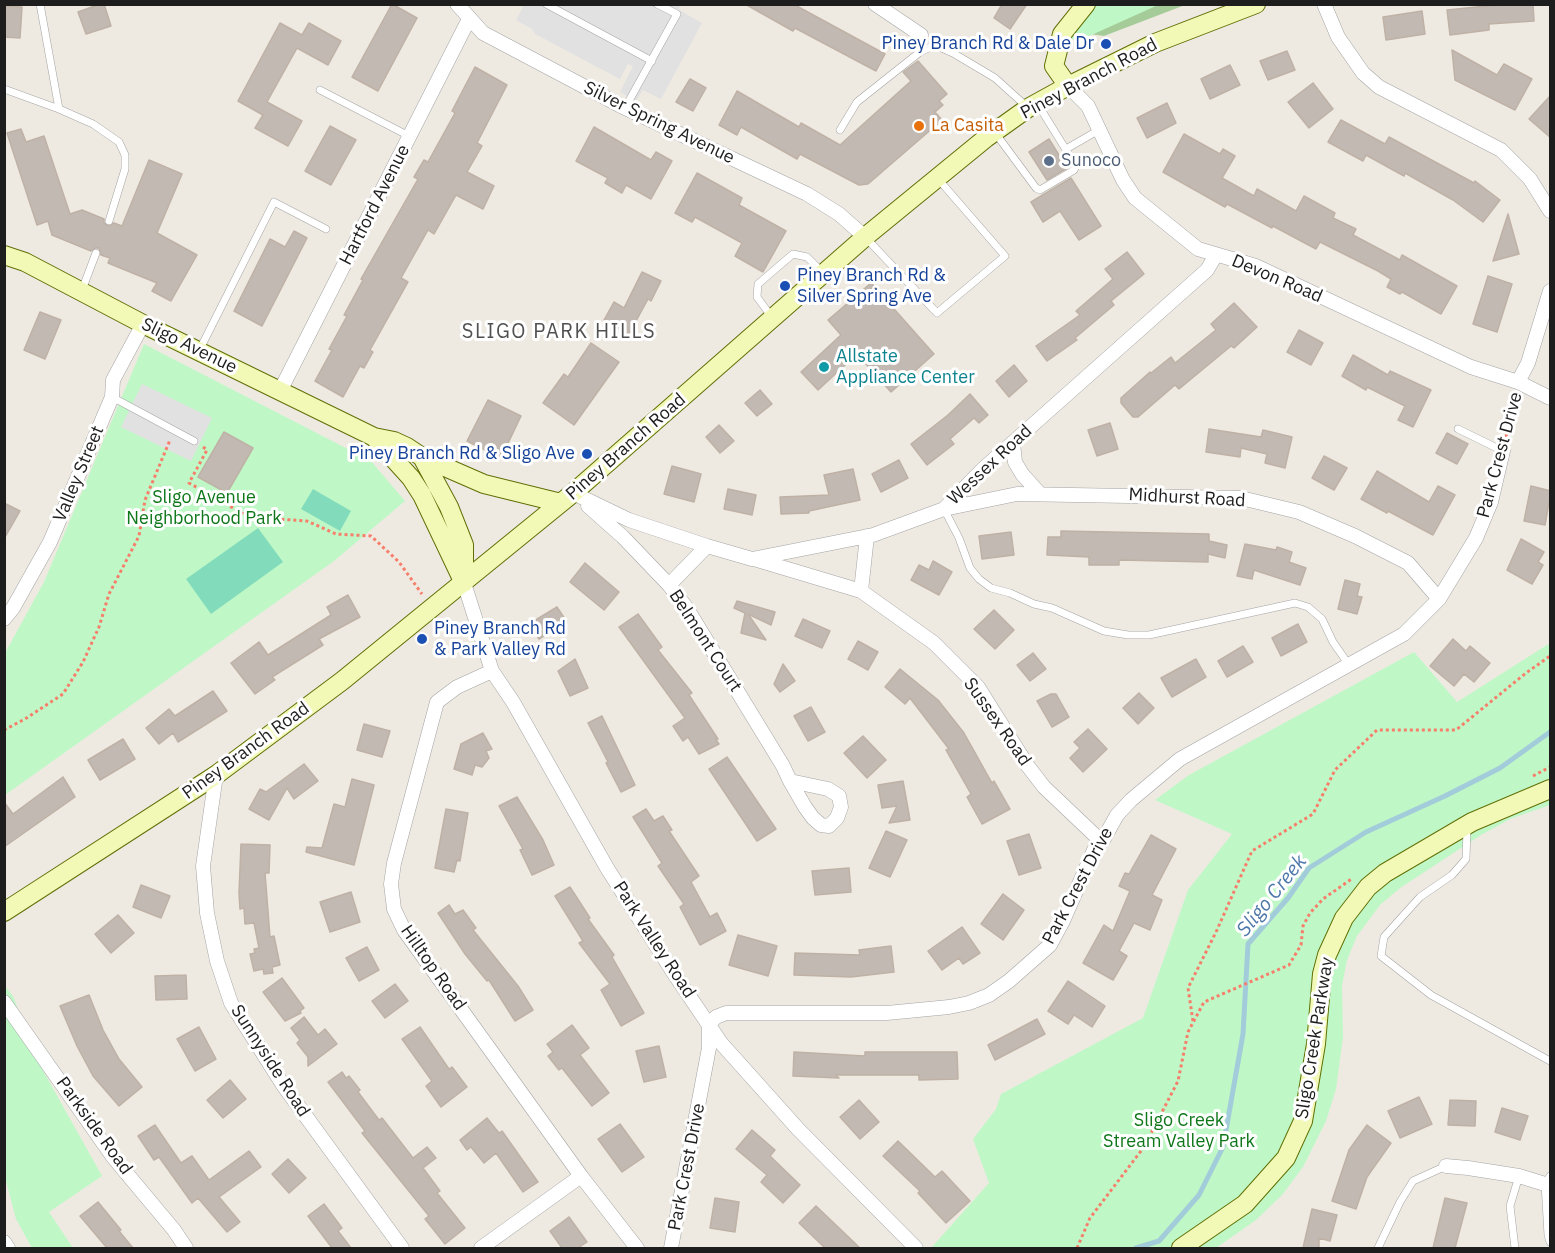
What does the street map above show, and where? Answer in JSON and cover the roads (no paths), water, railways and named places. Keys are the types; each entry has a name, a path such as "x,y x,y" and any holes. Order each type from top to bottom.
{"street":[{"name":"Silver Spring Avenue","path":"457,4 483,33 625,108 807,194 839,214 865,237"},
{"path":"874,4 921,35"},
{"path":"1068,86 1054,66 1062,34 1086,4"},
{"name":"Piney Branch Road","path":"4,912 216,775 342,681 567,498 865,237 994,132 1033,105 1155,43 1256,4"},
{"path":"1324,4 1338,37 1363,74 1379,87 1501,150 1530,179 1551,211"},
{"name":"Hartford Avenue","path":"280,391 469,19"},
{"name":"Devon Road","path":"1068,86 1088,106 1123,180 1136,198 1198,249 1256,266 1471,367 1518,382 1551,398"},
{"name":"Sligo Avenue","path":"4,255 25,262 143,324 374,437 394,441 422,457 484,484 567,498"},
{"name":"Wessex Road","path":"567,498 706,546 752,559 867,536 944,509 983,469 1207,270 1216,255"},
{"name":"Park Crest Drive","path":"1518,382 1528,363 1551,291"},
{"name":"Valley Street","path":"4,619 13,608 50,542 112,397 113,380 143,324"},
{"name":"Sligo Avenue","path":"374,437 411,478 422,495 464,583"},
{"path":"1012,443 1015,462 1040,494"},
{"name":"Park Crest Drive","path":"671,1248 709,1048 709,1024 716,1017 726,1013 887,1013 960,1005 989,995 1009,981 1050,945 1064,921 1094,850 1102,842 1117,815 1131,800 1180,759 1404,634 1439,599 1476,538 1491,502 1503,450"},
{"path":"422,457 449,507 464,544 464,583"},
{"name":"Midhurst Road","path":"944,509 1017,494 1241,498 1299,512 1355,536 1408,563 1439,599"},
{"name":"Belmont Court","path":"567,498 623,537 669,585 686,607 790,781"},
{"path":"861,591 867,536"},
{"path":"669,585 706,546"},
{"name":"Sussex Road","path":"752,559 861,591 934,643 978,687 1008,736 1044,787 1102,842"},
{"name":"Park Valley Road","path":"464,583 492,671 513,702 607,868 721,1043 798,1129 916,1248"},
{"name":"Hilltop Road","path":"492,671 458,687 437,702 394,863 391,884 394,909 404,930 581,1176 636,1248"},
{"name":"Sunnyside Road","path":"216,775 203,866 207,913 217,961 231,1003 283,1085 402,1248"},
{"name":"Sligo Creek Parkway","path":"1181,1248 1245,1204 1286,1158 1303,1121 1316,1044 1322,974 1327,955 1344,918 1368,887 1385,873 1467,825 1551,789"},
{"name":"Parkside Road","path":"4,1002 113,1157 174,1230 186,1248"},
{"path":"1446,1166 1548,1180"},
{"path":"481,1248 581,1176"},
{"path":"4,1242 8,1248"}],"lane":[{"path":"40,4 59,108"},
{"path":"546,4 652,61"},
{"path":"625,108 677,14 657,4"},
{"path":"840,130 856,102 920,52 934,45 953,53 995,78 1033,105 1076,166 1074,170 1040,190 1036,188 994,132"},
{"path":"4,89 59,108 93,124 119,142 124,155 125,169 109,221"},
{"path":"320,90 410,136"},
{"path":"1066,149 1099,130"},
{"path":"865,237 937,313 1005,256 937,178"},
{"path":"199,351 274,202 326,229"},
{"path":"81,291 96,253"},
{"path":"773,318 757,297 758,284 793,254 807,257 824,274"},
{"path":"112,397 194,441"},
{"path":"1458,429 1503,450"},
{"path":"944,509 959,538 970,568 992,588 1034,604 1052,608 1104,631 1128,635 1149,634 1294,603 1308,607 1322,619 1333,642 1349,665"},
{"path":"1467,825 1466,859 1452,875 1420,897 1384,936 1381,956 1431,995 1551,1061"},
{"path":"1378,1248 1413,1181 1446,1166"},
{"path":"1515,1248 1510,1206 1519,1176"},
{"path":"1548,1180 1548,1235 1551,1242"}],"waterway":[{"name":"Sligo Creek","path":"1136,1248 1159,1241 1199,1195 1223,1147 1243,1034 1248,944 1288,898 1309,868 1366,832 1500,768 1550,732"}],"place":[{"name":"Piney Branch Rd & Dale Dr","path":"1106,44"},
{"name":"La Casita","path":"919,126"},
{"name":"Sunoco","path":"1049,161"},
{"name":"Piney Branch Rd & Silver Spring Ave","path":"785,286"},
{"name":"Allstate Appliance Center","path":"824,367"},
{"name":"Piney Branch Rd & Sligo Ave","path":"587,454"},
{"name":"Piney Branch Rd & Park Valley Rd","path":"422,639"}],"district":[{"name":"SLIGO PARK HILLS","path":"559,332"}],"park label":[{"name":"Sligo Avenue Neighborhood Park","path":"204,508"},
{"name":"Sligo Creek Stream Valley Park","path":"1179,1131"}]}
